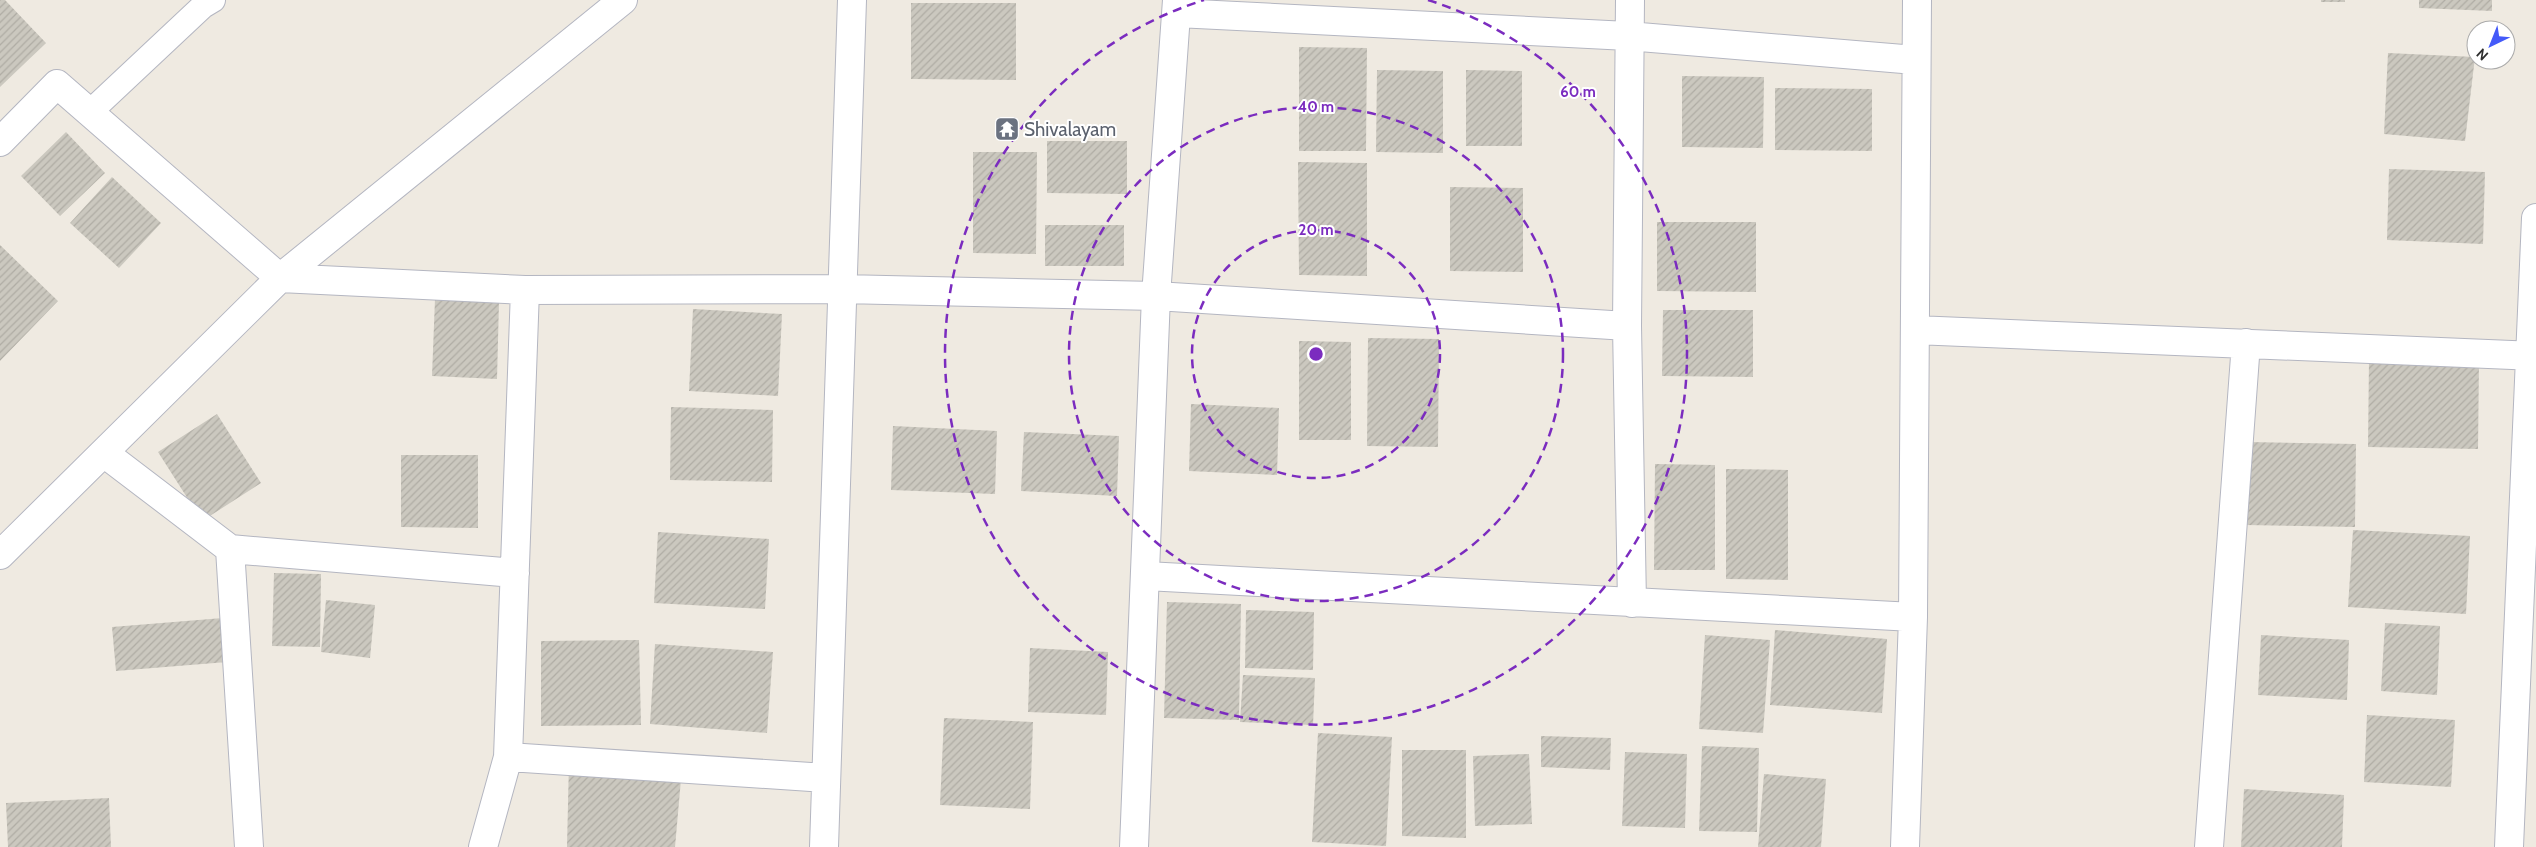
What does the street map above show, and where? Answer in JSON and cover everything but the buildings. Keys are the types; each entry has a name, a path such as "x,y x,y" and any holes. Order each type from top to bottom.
{"street":[{"path":"0,555 280,278 623,0"},
{"path":"824,847 852,0"},
{"path":"1630,0 1628,36 1627,326 1632,603"},
{"path":"1905,847 1913,617 1915,60 1917,0"},
{"path":"1134,847 1156,296 1177,6 1628,36 1915,60"},
{"path":"0,142 58,84 280,278 525,290 842,289 1156,296 1627,326"},
{"path":"2509,847 2532,356 2536,218"},
{"path":"483,847 508,757 525,290"},
{"path":"1915,330 2532,356"},
{"path":"2209,847 2246,343"},
{"path":"104,453 230,549 515,573"},
{"path":"230,549 249,847"},
{"path":"1146,576 1913,617"},
{"path":"508,757 826,778"}],"lane":[{"path":"90,112 203,6 213,0"}],"place":[{"name":"Shivalayam","path":"1007,129"}]}
